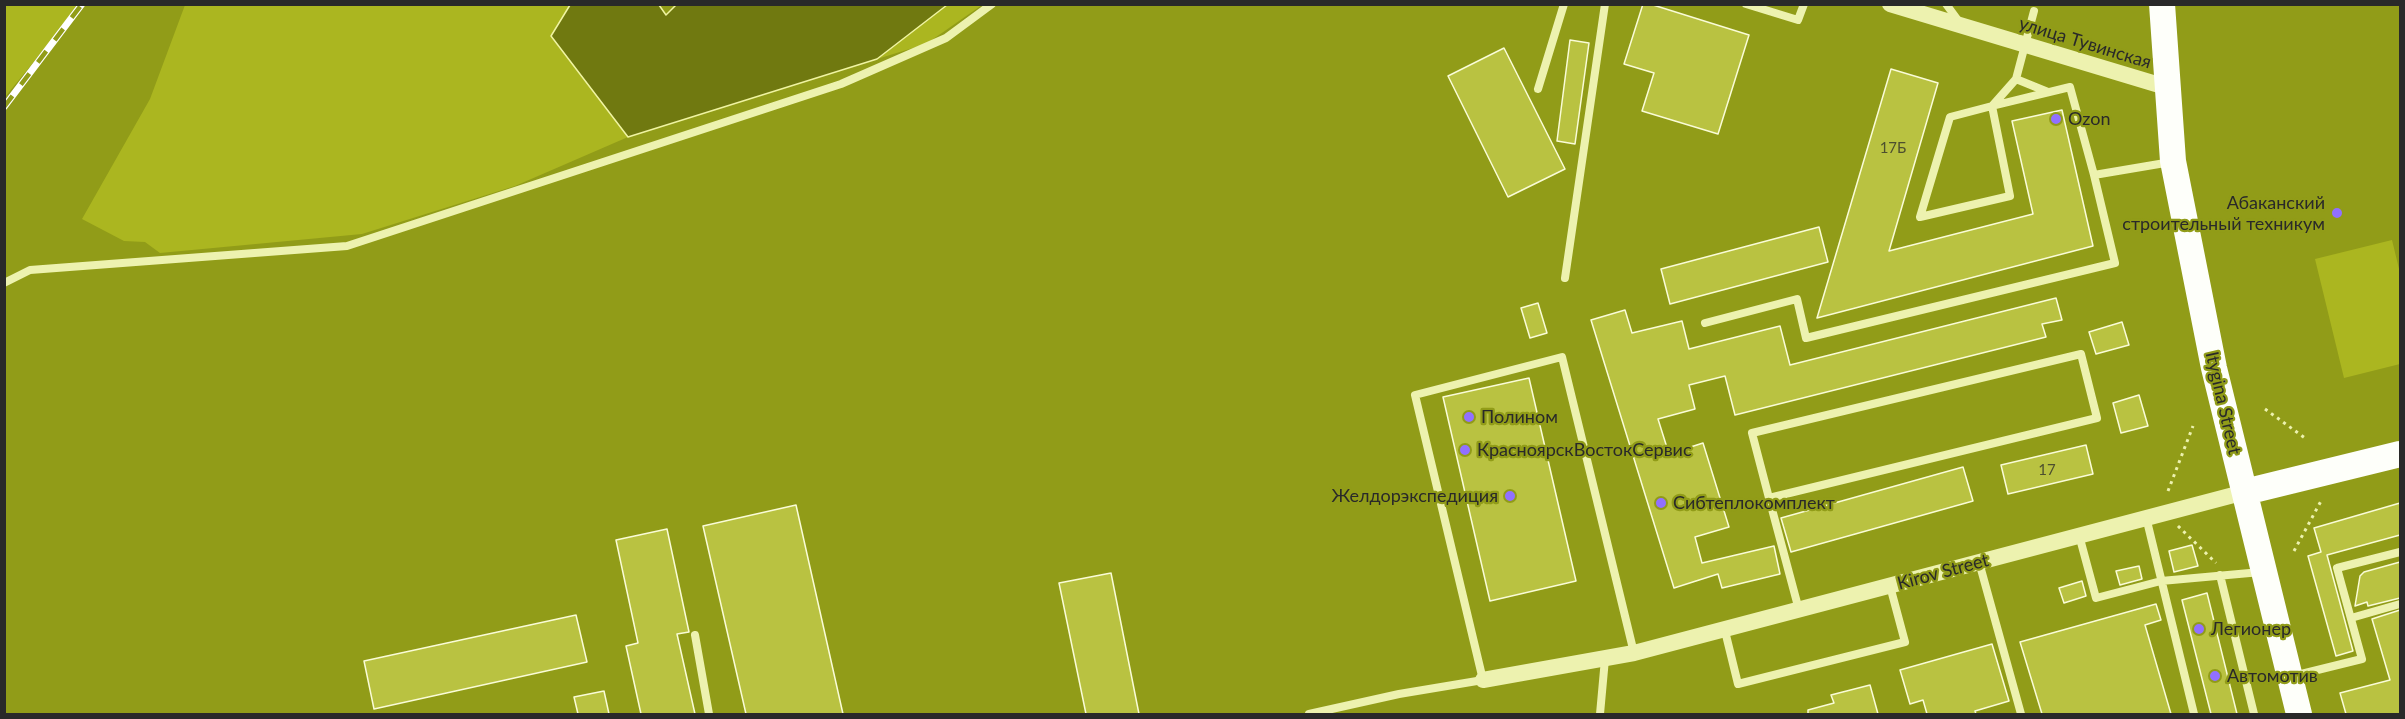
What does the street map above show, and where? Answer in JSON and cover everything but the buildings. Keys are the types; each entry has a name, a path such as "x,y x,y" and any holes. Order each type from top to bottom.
{"main road":[{"name":"Itygina Street","path":"2162,4 2166,87 2173,161 2214,368 2299,714"},
{"name":"Kirov Street","path":"2245,492 2400,454"}],"street":[{"name":"улица Тувинская","path":"1890,4 2166,87"},
{"name":"Kirov Street","path":"1483,680 1635,653 1725,631 2245,492"}],"lane":[{"path":"4,283 30,270 347,246 841,84 945,38 992,4"},
{"path":"1538,89 1564,4"},
{"path":"1565,278 1605,4"},
{"path":"1746,4 1798,20 1804,4"},
{"path":"1946,4 1963,27"},
{"path":"1992,106 2016,79 2034,11"},
{"path":"2016,79 2048,92"},
{"path":"1705,323 1797,299 1806,338 2115,263 2070,87 1992,106 1950,117 1920,217 2010,196 1992,106"},
{"path":"2094,175 2173,161"},
{"path":"1769,498 2097,418 2081,354 1752,433 1769,498 1799,611"},
{"path":"1309,714 1399,694 1483,680 1415,395 1562,357 1635,653"},
{"path":"2146,517 2194,714"},
{"path":"2079,535 2096,598 2161,581 2219,570 2264,572"},
{"path":"2290,677 2362,659 2337,568 2400,552"},
{"path":"1979,562 2021,714"},
{"path":"2219,570 2254,714"},
{"path":"1725,631 1738,684 1905,642 1890,586"},
{"path":"2351,618 2400,604"},
{"path":"695,636 709,714"},
{"path":"1600,714 1605,659"}],"path":[{"path":"2265,410 2305,438"},
{"path":"2168,491 2193,426"},
{"path":"2294,550 2321,501"},
{"path":"2177,525 2219,570"}],"shaded area":[{"path":"677,4 947,5 877,59 628,137 551,36 570,5 659,5 666,15"},
{"path":"4,5 80,5 5,97"},
{"path":"185,5 570,5 551,36 628,137 515,186 362,234 160,253 145,242 124,241 82,219 150,99"},
{"path":"947,5 982,5 926,44 877,59"},
{"path":"2392,240 2400,273 2400,364 2344,378 2315,259"}],"railway":[{"path":"4,107 82,4"}],"place":[{"name":"Ozon","path":"2056,119"},
{"name":"Абаканский строительный техникум","path":"2337,213"},
{"name":"Полином","path":"1469,417"},
{"name":"КрасноярскВостокСервис","path":"1465,450"},
{"name":"Желдорэкспедиция","path":"1510,496"},
{"name":"Сибтеплокомплект","path":"1661,503"},
{"name":"Легионер","path":"2199,629"},
{"name":"Автомотив","path":"2215,676"}]}
